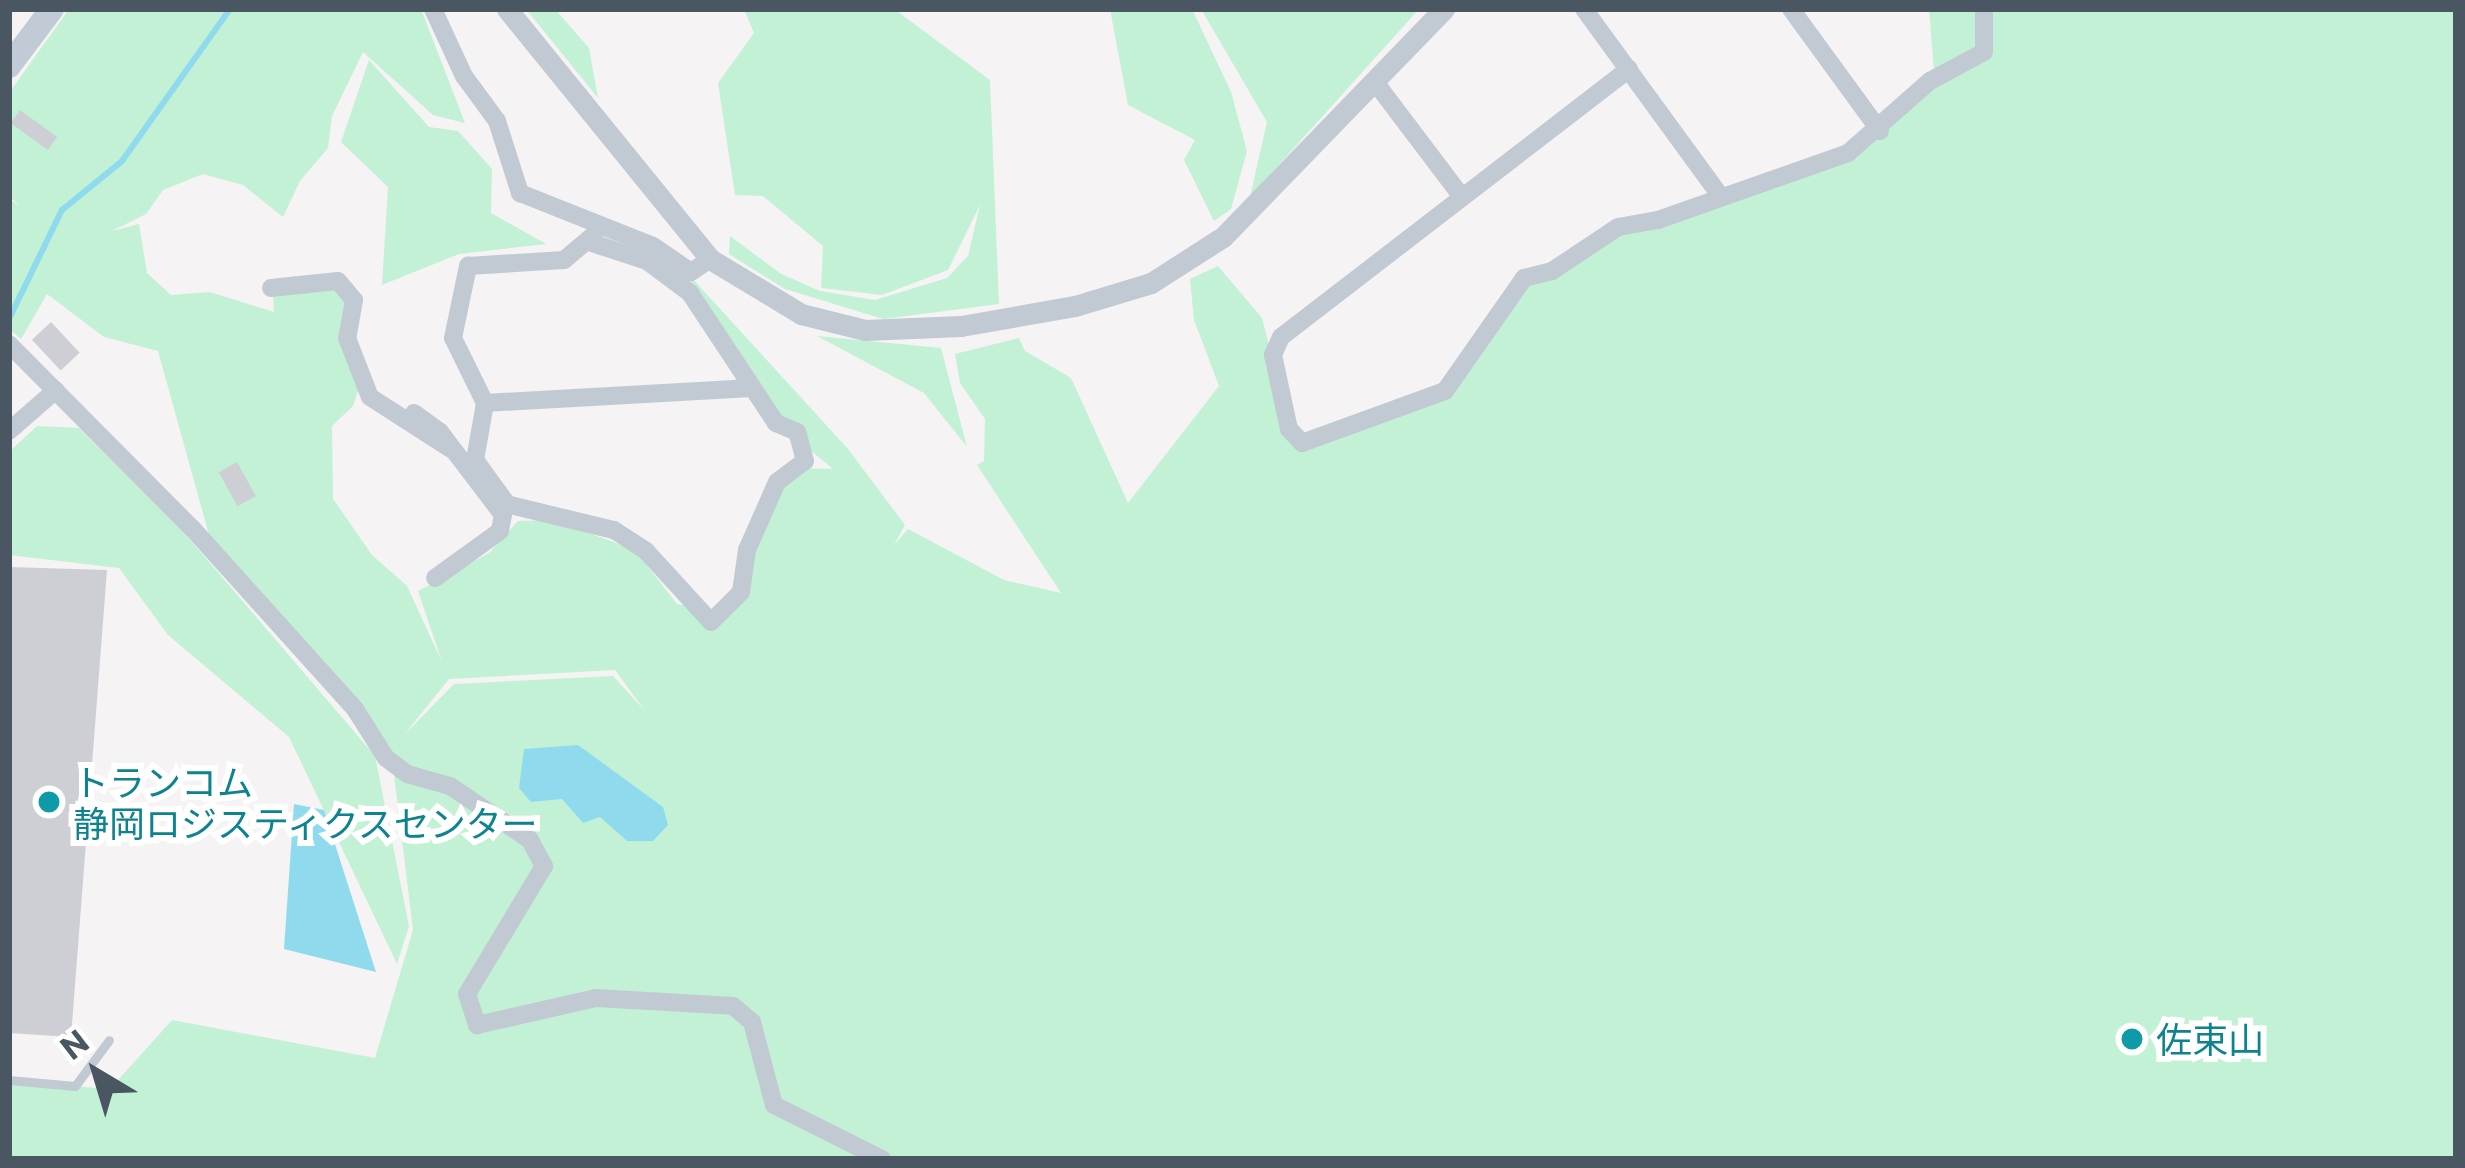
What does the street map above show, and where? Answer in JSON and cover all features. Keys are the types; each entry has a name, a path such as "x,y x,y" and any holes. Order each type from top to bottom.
{"main road":[{"path":"9,66 52,9"}],"street":[{"path":"414,413 500,502 614,530 646,551 691,610 720,620 741,592 747,550 777,482 805,460 797,432 776,423 672,276 520,193 497,121 464,76 433,9"},
{"path":"507,9 710,259 801,314 865,330 961,326 1076,306 1151,283 1223,237 1444,9"},
{"path":"1584,9 1721,197"},
{"path":"1791,9 1880,131"},
{"path":"1629,69 1459,193 1281,337 1273,356 1289,429 1302,442 1445,391 1524,278 1552,271 1618,226 1848,153 1880,131 1930,81 1984,52 1984,9"},
{"path":"1375,82 1459,193"},
{"path":"594,234 653,246 692,272 710,259"},
{"path":"435,578 500,531 503,515 476,460 485,403 453,338 468,266 564,260 594,234"},
{"path":"271,288 338,281 354,300 347,338 370,397 451,449"},
{"path":"9,344 244,585 355,710 386,758 407,774 450,786 530,840 544,866 467,994 477,1025 596,998 733,1006 752,1022 774,1105 882,1159"},
{"path":"485,403 752,388"},
{"path":"9,431 56,390"}],"lane":[{"path":"9,1080 75,1087 109,1040"}],"green space":[{"path":"69,9 421,9 465,123 433,115 363,52 332,116 328,148 300,181 283,217 243,185 203,174 163,190 146,214 112,231 139,224 147,273 171,295 210,292 274,312 273,295 315,278 352,297 350,345 361,382 353,406 332,426 333,499 372,555 407,586 442,662 418,591 489,553 518,521 553,520 635,550 677,604 728,613 790,468 833,469 774,420 690,293 600,245 603,227 679,264 848,449 905,525 894,545 908,529 1004,580 1061,593 977,465 984,461 985,419 960,383 955,354 1019,338 1025,351 1071,378 1128,503 1219,386 1194,320 1190,279 1218,266 1262,318 1295,445 1445,391 1525,284 1619,232 1855,156 1935,84 1929,9 2456,9 2456,1159 9,1159 9,1081 110,1089 172,1020 375,1058 413,930 391,750 214,553 158,351 104,337 47,294 21,339 9,329 9,199 20,206 9,196 9,93","holes":["615,670 645,711 613,676 454,684 404,735 449,679"]},
{"path":"526,9 555,9 589,48 598,98"},
{"path":"744,9 894,9 990,80 999,304 883,319 785,289 729,254 730,236 781,274 820,291 875,300 947,278 968,256 980,205 948,270 882,295 821,288 823,246 763,196 735,195 718,83 754,33"},
{"path":"1110,9 1192,9 1231,92 1247,151 1231,209 1214,221 1184,160 1195,140 1128,105"},
{"path":"1201,9 1419,9 1250,197 1267,122"},
{"path":"369,60 429,127 458,131 492,169 491,213 546,244 459,254 382,285 388,187 341,142"},
{"path":"817,336 941,348 967,447 924,393"},
{"path":"37,426 79,428 174,521 375,756 409,926 397,964 289,737 168,635 119,568 9,555 9,452"}],"water":[{"path":"578,745 663,807 668,825 653,841 627,841 600,817 583,823 562,799 531,802 519,788 524,749"},
{"path":"294,804 324,810 376,972 284,949"}],"building":[{"path":"20,110 57,137 48,150 11,123"},
{"path":"51,322 80,353 61,370 32,340"},
{"path":"237,462 256,496 238,506 219,472"},
{"name":"トランコム 静岡ロジスティクスセンター","path":"9,567 107,570 71,1037 9,1033"}],"waterway":[{"path":"9,319 62,210 122,161 230,9"}],"place":[{"name":"トランコム 静岡ロジスティクスセンター","path":"49,802"},
{"name":"佐束山","path":"2132,1039"}]}
